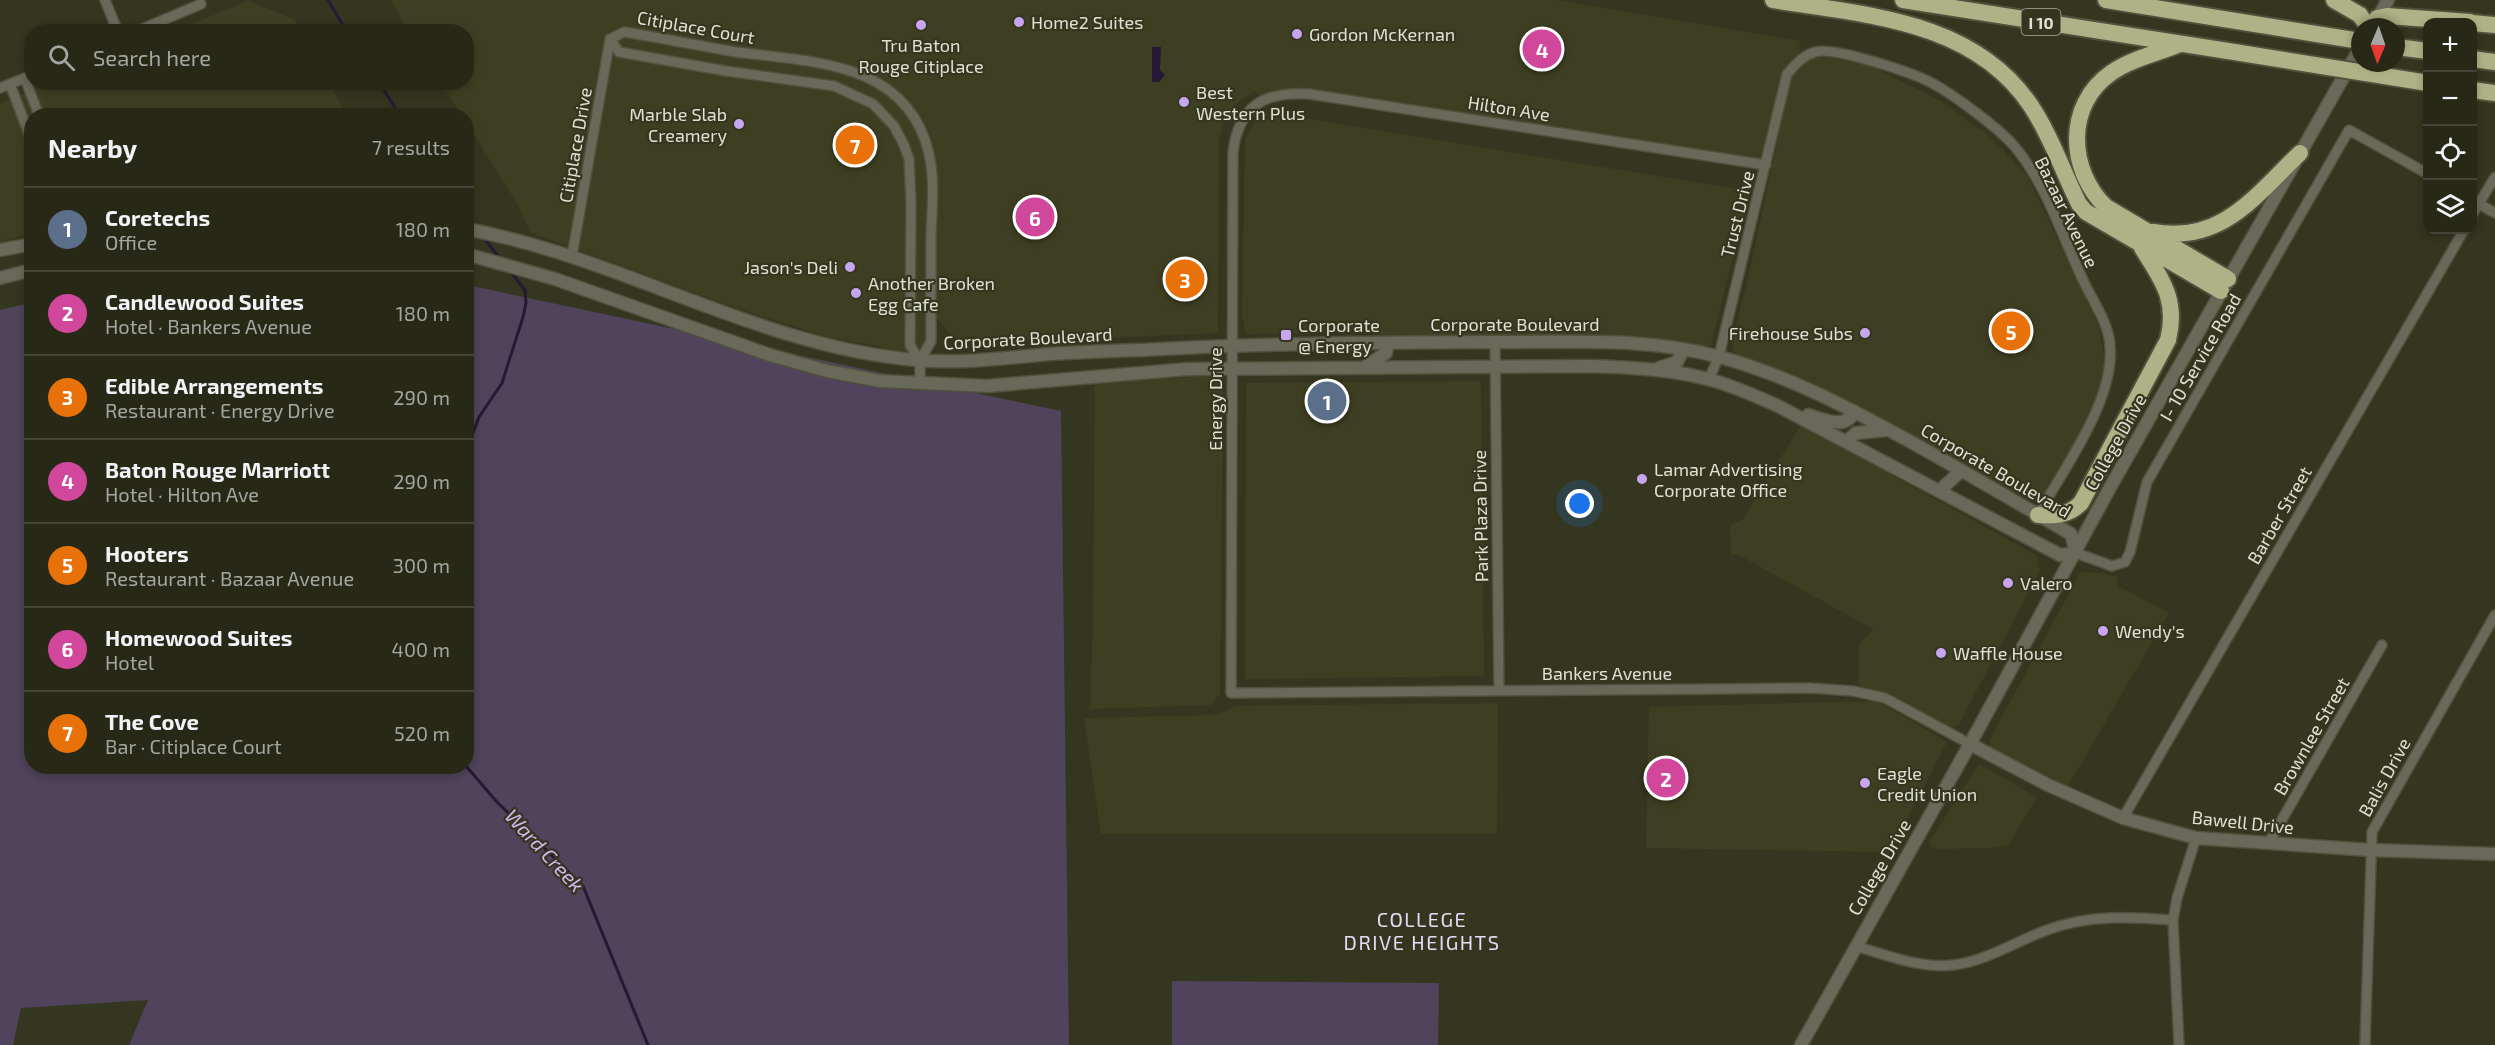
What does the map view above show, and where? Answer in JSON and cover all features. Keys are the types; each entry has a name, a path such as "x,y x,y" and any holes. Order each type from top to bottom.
{"highway":[{"path":"1773,0 1859,14 1937,32 1976,52 2008,78 2031,105 2079,204 2094,219 2139,236 2224,285"},
{"name":"I 10","path":"1903,0 2423,82"},
{"path":"2106,0 2351,40"},
{"path":"2334,0 2364,18"},
{"path":"2393,18 2423,19"},
{"path":"2477,24 2495,25"},
{"path":"2038,515 2063,515 2076,509 2081,503 2168,340 2172,315 2166,287 2139,236 2091,191 2079,163 2078,130 2088,100 2110,73 2180,44"},
{"path":"2405,47 2423,50"},
{"path":"2477,60 2495,62"},
{"path":"2477,91 2495,93"},
{"path":"2139,236 2184,235 2222,224 2247,204 2300,153"}],"street":[{"path":"105,0 115,24"},
{"path":"2376,18 2388,0"},
{"path":"154,24 201,4"},
{"name":"Citiplace Court","path":"920,361 910,345 909,159 894,126 873,104 842,89 619,52 610,39 624,32 839,66 886,87 911,114 919,128 929,156 931,341 920,361 920,384"},
{"name":"Citiplace Drive","path":"572,256 610,39"},
{"path":"726,71 729,50"},
{"name":"Bazaar Avenue","path":"1799,59 1817,51 1851,56 1932,83 1995,128 2015,147 2037,181 2101,316 2110,345 2108,378 2101,403 2038,515"},
{"name":"Trust Drive","path":"1709,379 1719,356 1787,74 1799,59"},
{"name":"College Drive","path":"1801,1045 2076,553 2112,484 2351,64"},
{"path":"842,89 849,69"},
{"path":"0,88 24,78"},
{"path":"10,84 24,121"},
{"path":"32,90 37,108"},
{"name":"Hilton Ave","path":"1251,110 1264,99 1277,94 1309,94 1766,165"},
{"name":"Energy Drive","path":"1231,693 1233,152 1235,136 1251,110"},
{"path":"901,139 919,128"},
{"name":"I- 10 Service Road","path":"2076,553 2112,566 2125,562 2130,552 2147,482 2349,130 2423,172"},
{"path":"2477,201 2495,177"},
{"path":"2477,203 2495,213"},
{"name":"Corporate Boulevard","path":"474,231 572,256 757,324 819,344 872,355 920,361 991,361 1051,354 1231,345 1495,342 1618,342 1684,349 1719,356 1785,377 1854,411 2072,534 2076,553"},
{"name":"Barber Street","path":"2123,818 2462,234"},
{"path":"910,243 931,244"},
{"path":"0,250 24,246"},
{"path":"474,256 507,264 586,290 770,355 816,368 880,381 987,386 1126,373 1231,368 1593,366 1655,369 1709,379 1732,386 1794,414 2060,555 2076,553"},
{"path":"0,278 24,272"},
{"name":"Park Plaza Drive","path":"1495,342 1499,690"},
{"path":"1364,367 1386,353 1388,343"},
{"path":"1655,369 1677,362 1684,349"},
{"path":"1794,414 1840,423 1848,420 1854,411"},
{"path":"1847,441 1856,433 1888,430"},
{"path":"1940,490 1961,471"},
{"name":"Balis Drive","path":"2365,1045 2372,832 2495,615"},
{"name":"Brownlee Street","path":"2268,844 2382,645"},
{"name":"Bankers Avenue","path":"1231,693 1810,688 1853,691 1885,698 1970,744"},
{"name":"Bawell Drive","path":"1970,744 2048,785 2123,818 2196,838 2370,850 2495,854"},
{"path":"2179,1045 2173,920 2177,898 2196,838"},
{"path":"1855,946 1918,964 1953,965 1988,956 2047,929 2077,921 2114,916 2173,920"}],"shaded area":[{"path":"390,0 1556,0 1800,41 1799,59 1787,74 1766,165 1309,94 1264,99 1255,91 1234,105 1225,117 1219,138 1218,333 1078,339 954,339 931,311 931,355 892,353 878,346 829,338 728,305 530,232 519,207 474,134 474,108 457,108 446,90 474,90 474,24 405,24"},
{"path":"248,1 294,19 297,24 192,24"},
{"path":"1152,47 1161,47 1160,70 1165,75 1159,82 1152,82"},
{"path":"1825,57 1867,64 1941,101 1988,135 2027,175 2095,318 2100,331 2105,365 2096,398 2081,430 2041,499 2025,501 1829,393 1743,358 1733,351 1732,342 1748,279 1790,80 1796,71 1812,59"},
{"path":"32,90 333,90 343,108 24,108 24,235 0,242 0,103"},
{"path":"1296,117 1749,191 1711,346 1336,333 1246,334 1242,316 1245,139 1256,120"},
{"path":"474,286 1061,411 1069,1045 129,1045 148,1000 21,1008 13,1045 0,1045 0,310 24,305 24,774 474,774"},
{"path":"1214,377 1223,391 1220,693 1212,705 1090,709 1095,381"},
{"path":"1481,381 1484,676 1245,679 1246,383"},
{"path":"1801,425 2036,555 2040,571 1958,726 1950,727 1891,694 1859,686 1859,645 1873,629 1737,554 1731,555 1730,525 1742,520"},
{"path":"2081,571 2116,576 2118,586 2169,613 2068,786 1989,747 1991,737"},
{"path":"1877,701 1947,742 1890,852 1646,848 1649,707"},
{"path":"1498,703 1497,834 1101,834 1084,718 1215,715 1237,706"},
{"path":"1979,764 2037,797 2008,845 1992,848 1933,849 1929,842"},
{"path":"1172,981 1439,983 1438,1045 1172,1045"}],"waterway":[{"name":"Ward Creek","path":"328,0 342,24"},
{"name":"Ward Creek","path":"384,90 395,108"},
{"name":"Ward Creek","path":"484,238 500,259"},
{"name":"Ward Creek","path":"474,430 479,417 502,383 523,317 526,303 525,290 510,271"},
{"name":"Ward Creek","path":"473,774 497,802 583,886 648,1045"}],"place":[{"name":"Home2 Suites","path":"1019,22"},
{"name":"Tru Baton Rouge Citiplace","path":"921,25"},
{"name":"Gordon McKernan","path":"1297,34"},
{"name":"Baton Rouge Marriott","path":"1542,49"},
{"name":"Best Western Plus","path":"1184,102"},
{"name":"Marble Slab Creamery","path":"739,124"},
{"name":"The Cove","path":"855,145"},
{"name":"Homewood Suites","path":"1035,217"},
{"name":"Jason's Deli","path":"850,267"},
{"name":"Edible Arrangements","path":"1185,279"},
{"name":"Another Broken Egg Cafe","path":"856,293"},
{"name":"Hooters","path":"2011,331"},
{"name":"Firehouse Subs","path":"1865,333"},
{"name":"Corporate @ Energy","path":"1286,335"},
{"name":"Coretechs","path":"1327,401"},
{"name":"Lamar Advertising Corporate Office","path":"1642,479"},
{"name":"Valero","path":"2008,583"},
{"name":"Wendy's","path":"2103,631"},
{"name":"Waffle House","path":"1941,653"},
{"name":"Candlewood Suites","path":"1666,778"},
{"name":"Eagle Credit Union","path":"1865,783"}],"district":[{"name":"COLLEGE DRIVE HEIGHTS","path":"1422,930"}]}
